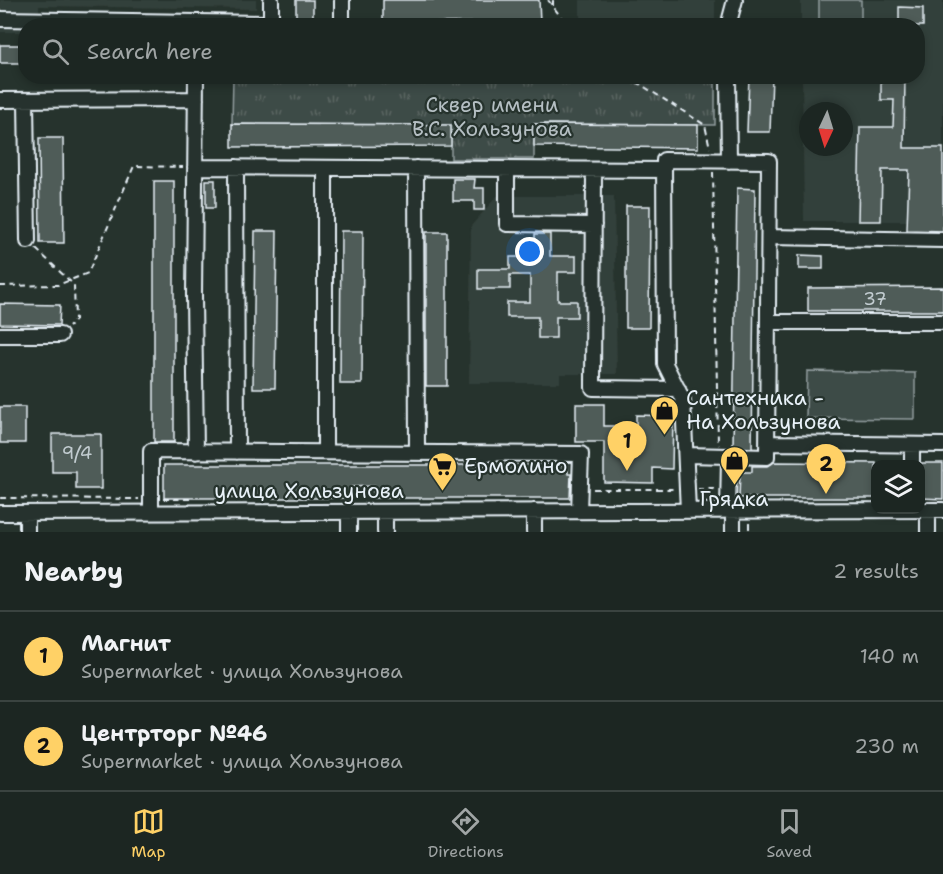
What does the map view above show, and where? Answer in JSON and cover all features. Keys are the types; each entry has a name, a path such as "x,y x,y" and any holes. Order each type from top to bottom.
{"street":[{"path":"271,0 272,18"},
{"path":"342,0 342,18"},
{"path":"730,18 735,0"},
{"path":"0,19 18,19"},
{"path":"196,84 196,452"},
{"path":"728,84 729,161"},
{"path":"0,100 196,99"},
{"path":"26,100 28,241"},
{"path":"686,455 767,457 769,161 664,160 665,364 683,400 688,511"},
{"path":"195,167 664,170"},
{"path":"236,167 237,452"},
{"path":"325,168 325,452"},
{"path":"416,168 417,453"},
{"path":"507,169 507,224 594,225"},
{"path":"594,170 593,388 678,389"},
{"path":"769,237 943,240"},
{"path":"768,322 943,322"},
{"path":"0,335 60,335"},
{"path":"768,443 943,445"},
{"path":"912,445 912,460"},
{"path":"151,512 151,451 581,454 579,511"},
{"path":"729,456 728,489 733,532"},
{"name":"улица Хользунова","path":"0,513 871,510"},
{"path":"928,510 928,532"},
{"name":"улица Хользунова","path":"928,510 943,510"},
{"path":"534,511 534,532"},
{"path":"349,512 349,532"},
{"path":"385,512 385,532"},
{"path":"27,513 27,532"}],"path":[{"path":"548,0 562,18"},
{"path":"553,0 553,6"},
{"path":"640,84 705,125 713,161 718,443 729,456"},
{"path":"0,286 57,285 88,273 134,166 195,167"},
{"path":"28,241 74,285 75,320 60,335"},
{"path":"580,489 728,489"}],"shaded area":[{"path":"0,0 256,0 256,9 39,6 39,18 18,18 18,32 0,32"},
{"path":"580,0 715,0 715,18 580,18"},
{"path":"801,0 943,0 943,234 907,234 907,221 804,221 803,156 853,156 853,102 802,102 802,84 925,84 925,18 801,18"},
{"path":"497,196 614,196 617,374 560,374 560,383 469,383 471,226"}],"green space":[{"path":"819,0 861,0 861,18 819,18"},
{"name":"Сквер имени В.С. Хользунова","path":"233,84 715,84 715,125 534,124 534,159 451,159 451,125 232,124"},
{"path":"807,371 915,373 915,419 806,418"}],"building":[{"path":"296,0 313,0 313,18 296,18"},
{"path":"383,0 539,0 540,18 383,18"},
{"path":"899,7 923,8 923,18 899,18"},
{"path":"0,45 18,45 18,63 0,63"},
{"path":"749,84 772,84 770,132 747,132"},
{"path":"881,84 905,84 904,148 943,148 943,231 907,230 909,170 882,170 881,221 858,221 860,127 893,127 894,100 881,100"},
{"path":"232,124 451,125 451,146 232,147"},
{"path":"534,124 698,125 698,148 534,146"},
{"path":"39,138 63,138 64,243 40,243"},
{"path":"453,179 475,179 474,188 484,188 484,210 474,210 474,201 453,201"},
{"path":"206,180 215,180 215,208 206,208"},
{"path":"154,181 174,181 174,442 154,442"},
{"path":"737,188 755,189 752,448 733,447"},
{"path":"626,206 650,206 649,328 626,328"},
{"path":"255,231 277,231 275,388 253,388"},
{"path":"341,231 363,231 362,384 340,384"},
{"path":"426,232 447,232 447,386 426,386"},
{"path":"535,234 550,234 550,256 576,256 576,272 558,272 558,301 577,301 577,317 556,317 556,338 538,338 538,317 507,317 507,302 530,302 530,275 510,275 510,289 478,289 478,269 510,269 510,257 535,257"},
{"path":"799,255 823,256 823,269 799,269"},
{"path":"943,287 943,311 808,311 808,288"},
{"path":"0,304 60,305 59,325 0,324"},
{"path":"576,404 604,404 604,426 636,426 636,415 673,416 672,469 653,468 653,483 604,482 604,442 576,442"},
{"path":"0,407 25,407 25,443 0,443"},
{"path":"52,434 101,434 101,489 76,489 76,472 52,472"},
{"path":"774,462 871,463 871,498 739,498 740,472 752,472 752,466 767,466"},
{"path":"925,463 943,463 943,499 925,498"},
{"path":"164,465 568,465 568,474 571,474 570,498 373,498 373,486 351,487 351,498 164,498"}],"place":[{"name":"Сантехника - На Хользунова","path":"665,436"},
{"name":"Магнит","path":"627,471"},
{"name":"Грядка","path":"734,486"},
{"name":"Ермолино","path":"443,492"},
{"name":"Центрторг №46","path":"826,494"}]}
